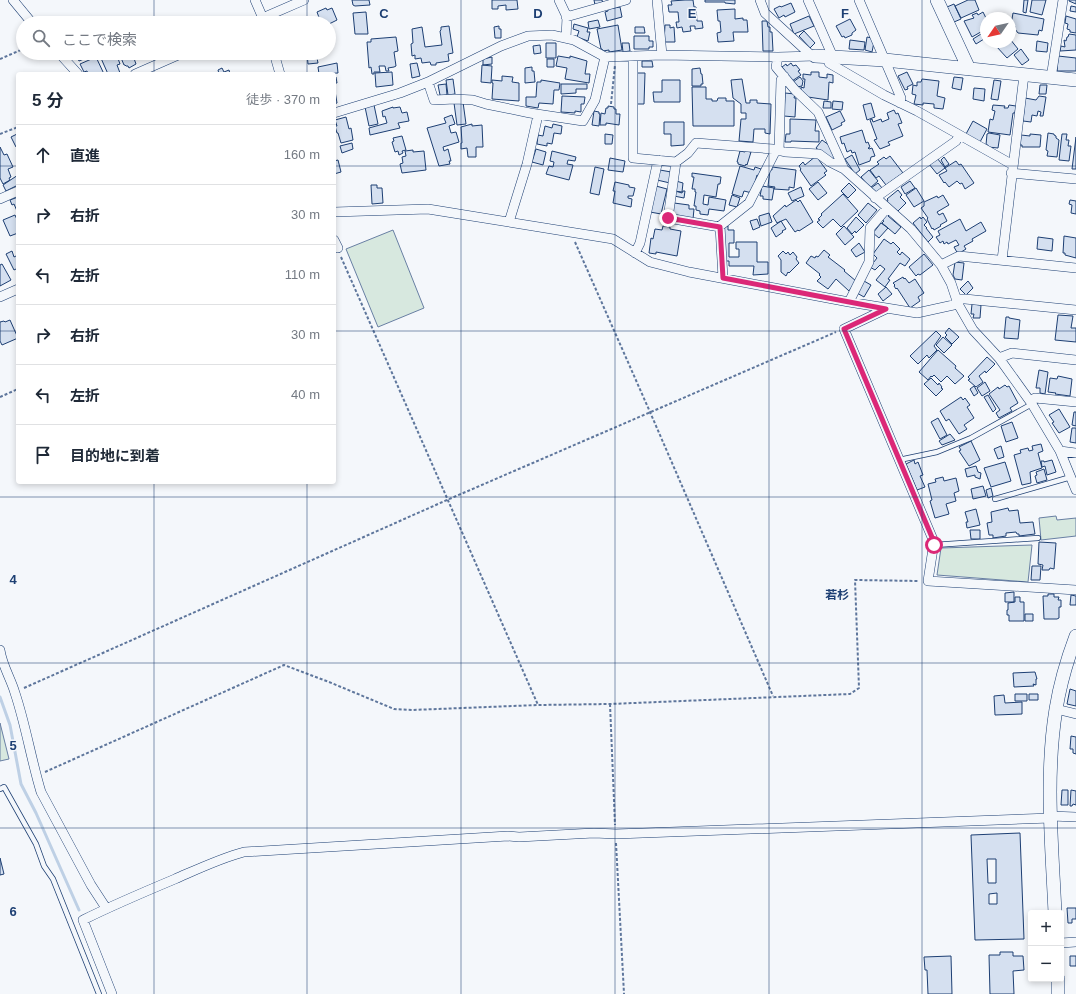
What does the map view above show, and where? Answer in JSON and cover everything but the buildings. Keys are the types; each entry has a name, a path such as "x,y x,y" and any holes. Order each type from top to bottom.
{"street":[{"path":"13,0 26,16"},
{"path":"255,0 262,16"},
{"path":"272,16 304,0"},
{"path":"559,0 566,16 566,38"},
{"path":"566,16 626,0"},
{"path":"657,0 662,55"},
{"path":"760,0 765,13 822,56 828,63 959,135 1012,169 1076,179"},
{"path":"808,0 822,56"},
{"path":"859,0 901,98 900,103"},
{"path":"937,0 968,69"},
{"path":"1051,78 1063,0"},
{"path":"336,112 400,93 428,82 501,46 528,36 552,35 574,40 605,57 662,55 778,57 822,56 885,60 1076,80"},
{"path":"633,56 632,158 676,162 688,153 696,143 819,154 830,162 844,169 911,229 941,265 951,283 957,302 973,330 999,358 1032,403 1060,451 1076,490"},
{"path":"428,82 434,100 473,100 538,115 583,122 595,100 605,57"},
{"path":"778,57 776,67 818,112 844,169"},
{"path":"65,60 76,72"},
{"path":"139,72 167,60"},
{"path":"276,60 279,72"},
{"path":"1002,260 1024,75"},
{"path":"723,278 720,227 721,224 749,203 778,150 781,80 784,76"},
{"path":"509,222 527,164 538,115"},
{"path":"875,198 956,141 959,135"},
{"path":"635,254 640,243 658,160"},
{"path":"676,162 668,218 720,227"},
{"path":"0,199 16,192"},
{"path":"849,302 869,262 870,228 886,208"},
{"path":"336,212 428,209 613,239 650,262 723,278 886,309 917,313 966,299 1076,310"},
{"path":"941,265 959,256 1076,268"},
{"path":"0,297 16,290"},
{"path":"886,309 844,329 898,460 934,542 928,581 1076,590"},
{"path":"999,358 1012,353 1076,360"},
{"path":"1032,403 1035,398 1076,402"},
{"path":"1060,451 1076,452"},
{"path":"1056,910 1050,763 1056,709 1067,660 1076,636"},
{"path":"0,650 15,692 36,776 48,807 91,885 106,908"},
{"path":"1056,709 1076,714"},
{"path":"112,994 83,920 106,908 233,855 244,852 508,836 616,834 1076,817"},
{"path":"1064,943 1076,942"},
{"path":"1058,982 1058,994"}],"lane":[{"path":"898,460 937,452 971,438 1032,403"},
{"path":"996,499 1071,476"},
{"path":"934,545 1038,538"},
{"path":"0,789 4,788 36,844 44,866 53,879 99,994"}],"path":[{"path":"0,59 16,52"},
{"path":"611,104 615,57"},
{"path":"0,134 16,128"},
{"path":"570,232 774,697"},
{"path":"336,244 538,706"},
{"path":"15,692 447,500 844,329"},
{"path":"0,397 16,390"},
{"path":"36,776 284,665 394,709 412,710 610,704 850,694 859,688 855,580 928,581"},
{"path":"610,704 624,994"}],"shaded area":[{"path":"393,230 424,308 378,327 346,249"},
{"path":"1056,516 1057,520 1076,518 1076,536 1041,540 1039,518"},
{"path":"1032,545 1028,582 937,575 941,548"},
{"path":"0,723 9,759 0,761"}],"waterway":[{"path":"0,697 10,725 21,784 36,813 79,910"}],"district":[{"name":"若杉","path":"837,595"}],"route":[{"path":"668,218 720,227 723,278 886,309 844,329 934,545"}]}
